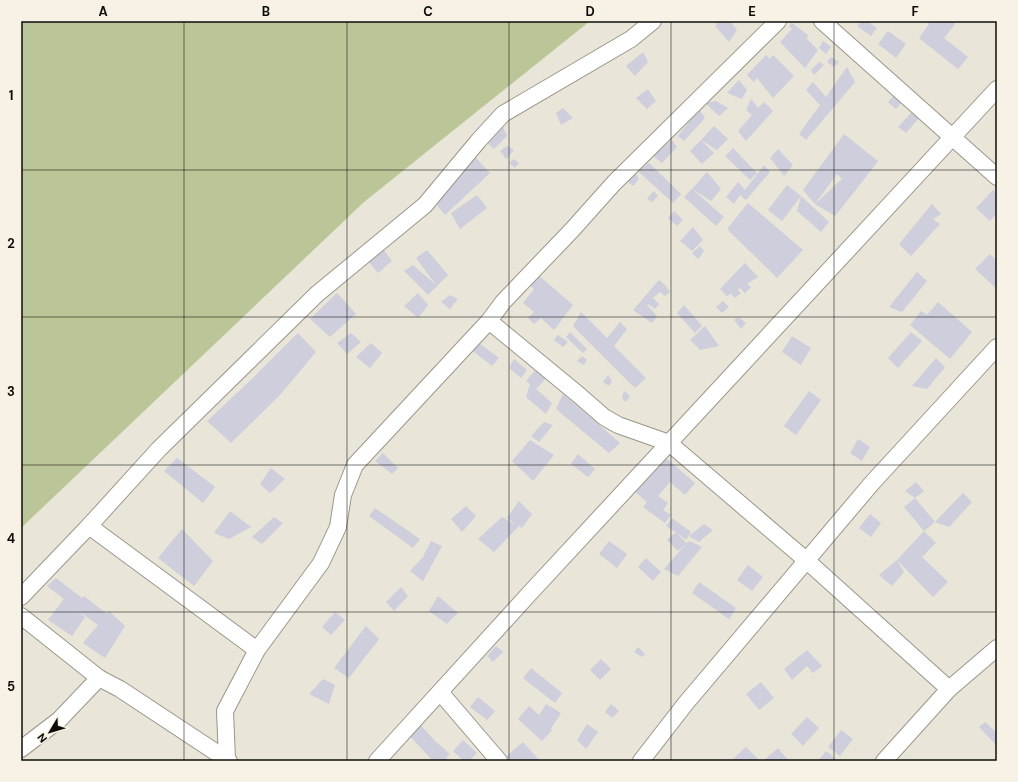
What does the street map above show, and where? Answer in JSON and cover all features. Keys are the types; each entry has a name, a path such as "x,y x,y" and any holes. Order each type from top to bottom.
{"street":[{"path":"21,597 89,526 159,449 317,294 425,205 478,140 503,114 631,39 653,21"},
{"path":"227,760 225,711 257,650 321,563 338,527 343,495 355,465 489,321 508,296 572,230 619,178 778,21"},
{"path":"822,21 997,176"},
{"path":"377,761 529,594 997,89"},
{"path":"489,321 604,417 618,425 670,443 806,560 948,689"},
{"path":"642,761 686,703 806,560 872,483 997,346"},
{"path":"89,526 257,650"},
{"path":"21,616 99,678 120,689 227,760"},
{"path":"884,761 948,689 997,648"},
{"path":"21,749 58,720 99,678"},
{"path":"440,692 499,761"}],"green space":[{"path":"21,21 590,21 364,202 21,528"}],"building":[{"path":"719,21 730,21 737,30 729,42 715,26"},
{"path":"861,21 867,21 877,28 871,36 857,26"},
{"path":"951,21 955,24 944,38 968,57 958,69 919,38 929,24 926,22"},
{"path":"792,23 809,36 806,38 818,50 805,68 780,42 792,29 789,26"},
{"path":"888,31 906,44 896,58 878,44"},
{"path":"823,41 831,47 826,54 819,48"},
{"path":"643,52 648,62 635,76 626,66"},
{"path":"766,55 770,59 773,55 794,76 773,98 757,78 754,82 747,75"},
{"path":"831,57 839,62 834,67 827,62"},
{"path":"819,62 824,65 814,75 811,70"},
{"path":"847,67 855,82 806,140 799,134 820,105 806,90 813,82 826,97"},
{"path":"739,80 747,90 742,99 727,93"},
{"path":"648,89 656,101 647,109 636,98"},
{"path":"895,94 903,101 896,109 888,102"},
{"path":"751,99 758,108 764,102 773,111 746,141 738,131 752,115 746,110"},
{"path":"716,101 728,108 719,116 705,103"},
{"path":"563,108 573,118 561,125 556,113"},
{"path":"699,109 705,118 684,141 678,136"},
{"path":"911,113 919,118 906,133 898,127"},
{"path":"502,125 507,136 494,149 485,141"},
{"path":"714,126 728,139 717,150 701,140"},
{"path":"844,134 878,161 835,216 815,204 803,190","holes":["837,174 842,179 815,204"]},
{"path":"672,140 677,147 662,163 653,156"},
{"path":"701,140 714,153 702,164 690,151"},
{"path":"507,146 514,150 506,159 500,151"},
{"path":"733,148 757,173 750,180 725,156"},
{"path":"778,149 793,165 784,176 770,158"},
{"path":"476,158 490,173 445,215 435,203"},
{"path":"514,159 519,163 515,168 509,163"},
{"path":"649,163 681,194 673,203 638,171"},
{"path":"764,165 770,172 746,200 740,195 734,204 726,197 738,182 745,190"},
{"path":"707,172 721,189 711,201 692,189"},
{"path":"635,173 639,179 633,186 627,181"},
{"path":"787,185 801,196 782,221 768,210"},
{"path":"692,189 724,217 716,226 684,197"},
{"path":"993,190 997,193 997,213 990,221 976,208"},
{"path":"654,191 658,196 652,202 647,199"},
{"path":"477,195 487,208 460,229 451,213"},
{"path":"801,196 829,222 821,232 797,211"},
{"path":"748,203 803,250 777,278 727,229"},
{"path":"932,204 941,214 933,219 940,224 911,256 899,244"},
{"path":"674,211 683,220 677,226 668,218"},
{"path":"693,227 703,240 692,251 680,241"},
{"path":"700,246 704,251 698,259 692,253"},
{"path":"383,249 392,261 378,273 368,261"},
{"path":"427,250 448,275 428,295 404,271 413,265 436,285 416,258"},
{"path":"990,254 997,261 997,289 975,269"},
{"path":"745,263 758,277 747,284 751,287 745,293 740,288 737,290 741,293 735,298 731,294 727,296 720,289"},
{"path":"917,272 927,281 902,312 889,307"},
{"path":"537,274 573,305 554,330 541,318 534,324 528,318 534,312 523,303 534,289 528,283"},
{"path":"659,280 670,292 665,296 660,292 653,298 659,304 655,309 648,304 647,305 657,316 652,323 633,310"},
{"path":"337,293 356,314 330,337 310,319"},
{"path":"418,293 428,305 418,318 404,306"},
{"path":"450,295 458,299 450,309 441,302"},
{"path":"723,301 729,307 722,313 716,307"},
{"path":"938,302 972,332 950,359 910,325 921,311 927,315"},
{"path":"684,305 702,326 695,333 677,313"},
{"path":"581,312 607,338 620,322 627,329 614,346 646,378 635,388 573,326"},
{"path":"738,317 746,323 741,329 734,320"},
{"path":"705,326 719,346 700,350 690,340"},
{"path":"570,332 587,349 583,353 566,337"},
{"path":"911,332 922,341 898,368 888,358"},
{"path":"298,333 316,352 280,395 231,443 207,421"},
{"path":"351,333 361,342 347,354 337,343"},
{"path":"558,335 568,342 563,347 554,340"},
{"path":"792,336 811,348 801,365 782,352"},
{"path":"371,343 382,353 370,368 356,357"},
{"path":"480,344 499,358 492,366 473,351"},
{"path":"582,356 587,360 584,365 577,361"},
{"path":"936,358 945,367 927,389 912,386"},
{"path":"514,359 527,370 521,378 509,368"},
{"path":"539,366 550,374 536,389 552,403 546,414 526,397 530,384 526,381"},
{"path":"608,375 612,381 609,386 603,382"},
{"path":"624,391 630,396 626,402 622,398"},
{"path":"809,391 821,400 796,435 784,426"},
{"path":"563,394 620,443 609,453 556,409"},
{"path":"544,422 553,425 539,442 531,436"},
{"path":"858,439 870,447 862,461 850,453"},
{"path":"530,440 554,455 533,481 512,461"},
{"path":"383,453 398,468 392,474 375,461"},
{"path":"578,454 595,469 588,477 571,464"},
{"path":"665,457 695,483 685,495 670,482 658,496 668,503 663,510 671,515 665,523 643,507 647,502 634,491"},
{"path":"177,458 215,487 203,503 164,471"},
{"path":"271,468 285,479 270,493 260,484"},
{"path":"916,482 924,491 915,498 905,491"},
{"path":"963,493 972,502 949,527 935,522"},
{"path":"915,498 935,522 924,531 904,507"},
{"path":"519,501 532,514 522,528 519,526 494,552 478,539 502,517 516,525 507,518"},
{"path":"466,506 476,516 462,532 451,519"},
{"path":"375,508 420,539 413,548 369,516"},
{"path":"230,511 251,527 229,539 214,533"},
{"path":"870,514 881,523 871,537 859,528"},
{"path":"274,517 283,523 262,544 252,537"},
{"path":"672,518 691,532 686,540 666,526"},
{"path":"704,524 713,530 699,542 689,536"},
{"path":"182,529 213,561 194,586 158,558"},
{"path":"924,531 936,543 922,557 948,582 933,597 897,560"},
{"path":"676,532 686,543 690,541 702,547 678,576 664,569 686,544 678,551 667,540"},
{"path":"431,541 442,546 423,581 410,571 423,557"},
{"path":"609,541 627,554 617,568 599,554"},
{"path":"646,558 661,572 653,581 638,567"},
{"path":"897,560 904,572 892,586 879,575"},
{"path":"748,565 763,577 752,591 737,580"},
{"path":"56,578 82,598 84,596 107,614 109,611 125,626 105,658 83,643 98,625 74,608 85,617 72,636 48,620 64,599 47,586"},
{"path":"699,582 736,608 729,619 692,593"},
{"path":"401,587 408,596 394,611 386,602"},
{"path":"438,596 458,613 447,624 429,611"},
{"path":"335,612 345,620 331,635 322,627"},
{"path":"366,626 379,639 349,678 334,668"},
{"path":"496,646 503,652 493,662 487,656"},
{"path":"638,647 645,654 642,657 634,652"},
{"path":"807,650 822,666 813,673 807,666 792,680 784,669"},
{"path":"601,659 611,669 600,680 590,670"},
{"path":"531,668 562,693 555,703 523,678"},
{"path":"323,679 335,685 329,704 309,694"},
{"path":"761,682 774,698 759,710 746,694"},
{"path":"478,697 495,711 487,720 470,707"},
{"path":"546,704 561,713 550,730 553,729 542,741 518,719 529,706 539,715"},
{"path":"611,704 619,711 612,718 605,712"},
{"path":"807,717 819,728 803,746 791,734"},
{"path":"985,722 997,733 997,746 979,727"},
{"path":"419,723 435,741 450,754 446,758 450,761 433,761 408,734"},
{"path":"587,724 598,732 586,749 577,740"},
{"path":"841,730 853,739 840,756 828,747"},
{"path":"463,740 477,753 469,761 464,761 453,751"},
{"path":"523,742 540,761 506,761 503,759"},
{"path":"746,747 760,761 731,761"},
{"path":"778,748 789,761 763,761"},
{"path":"826,751 838,761 818,761"}]}
